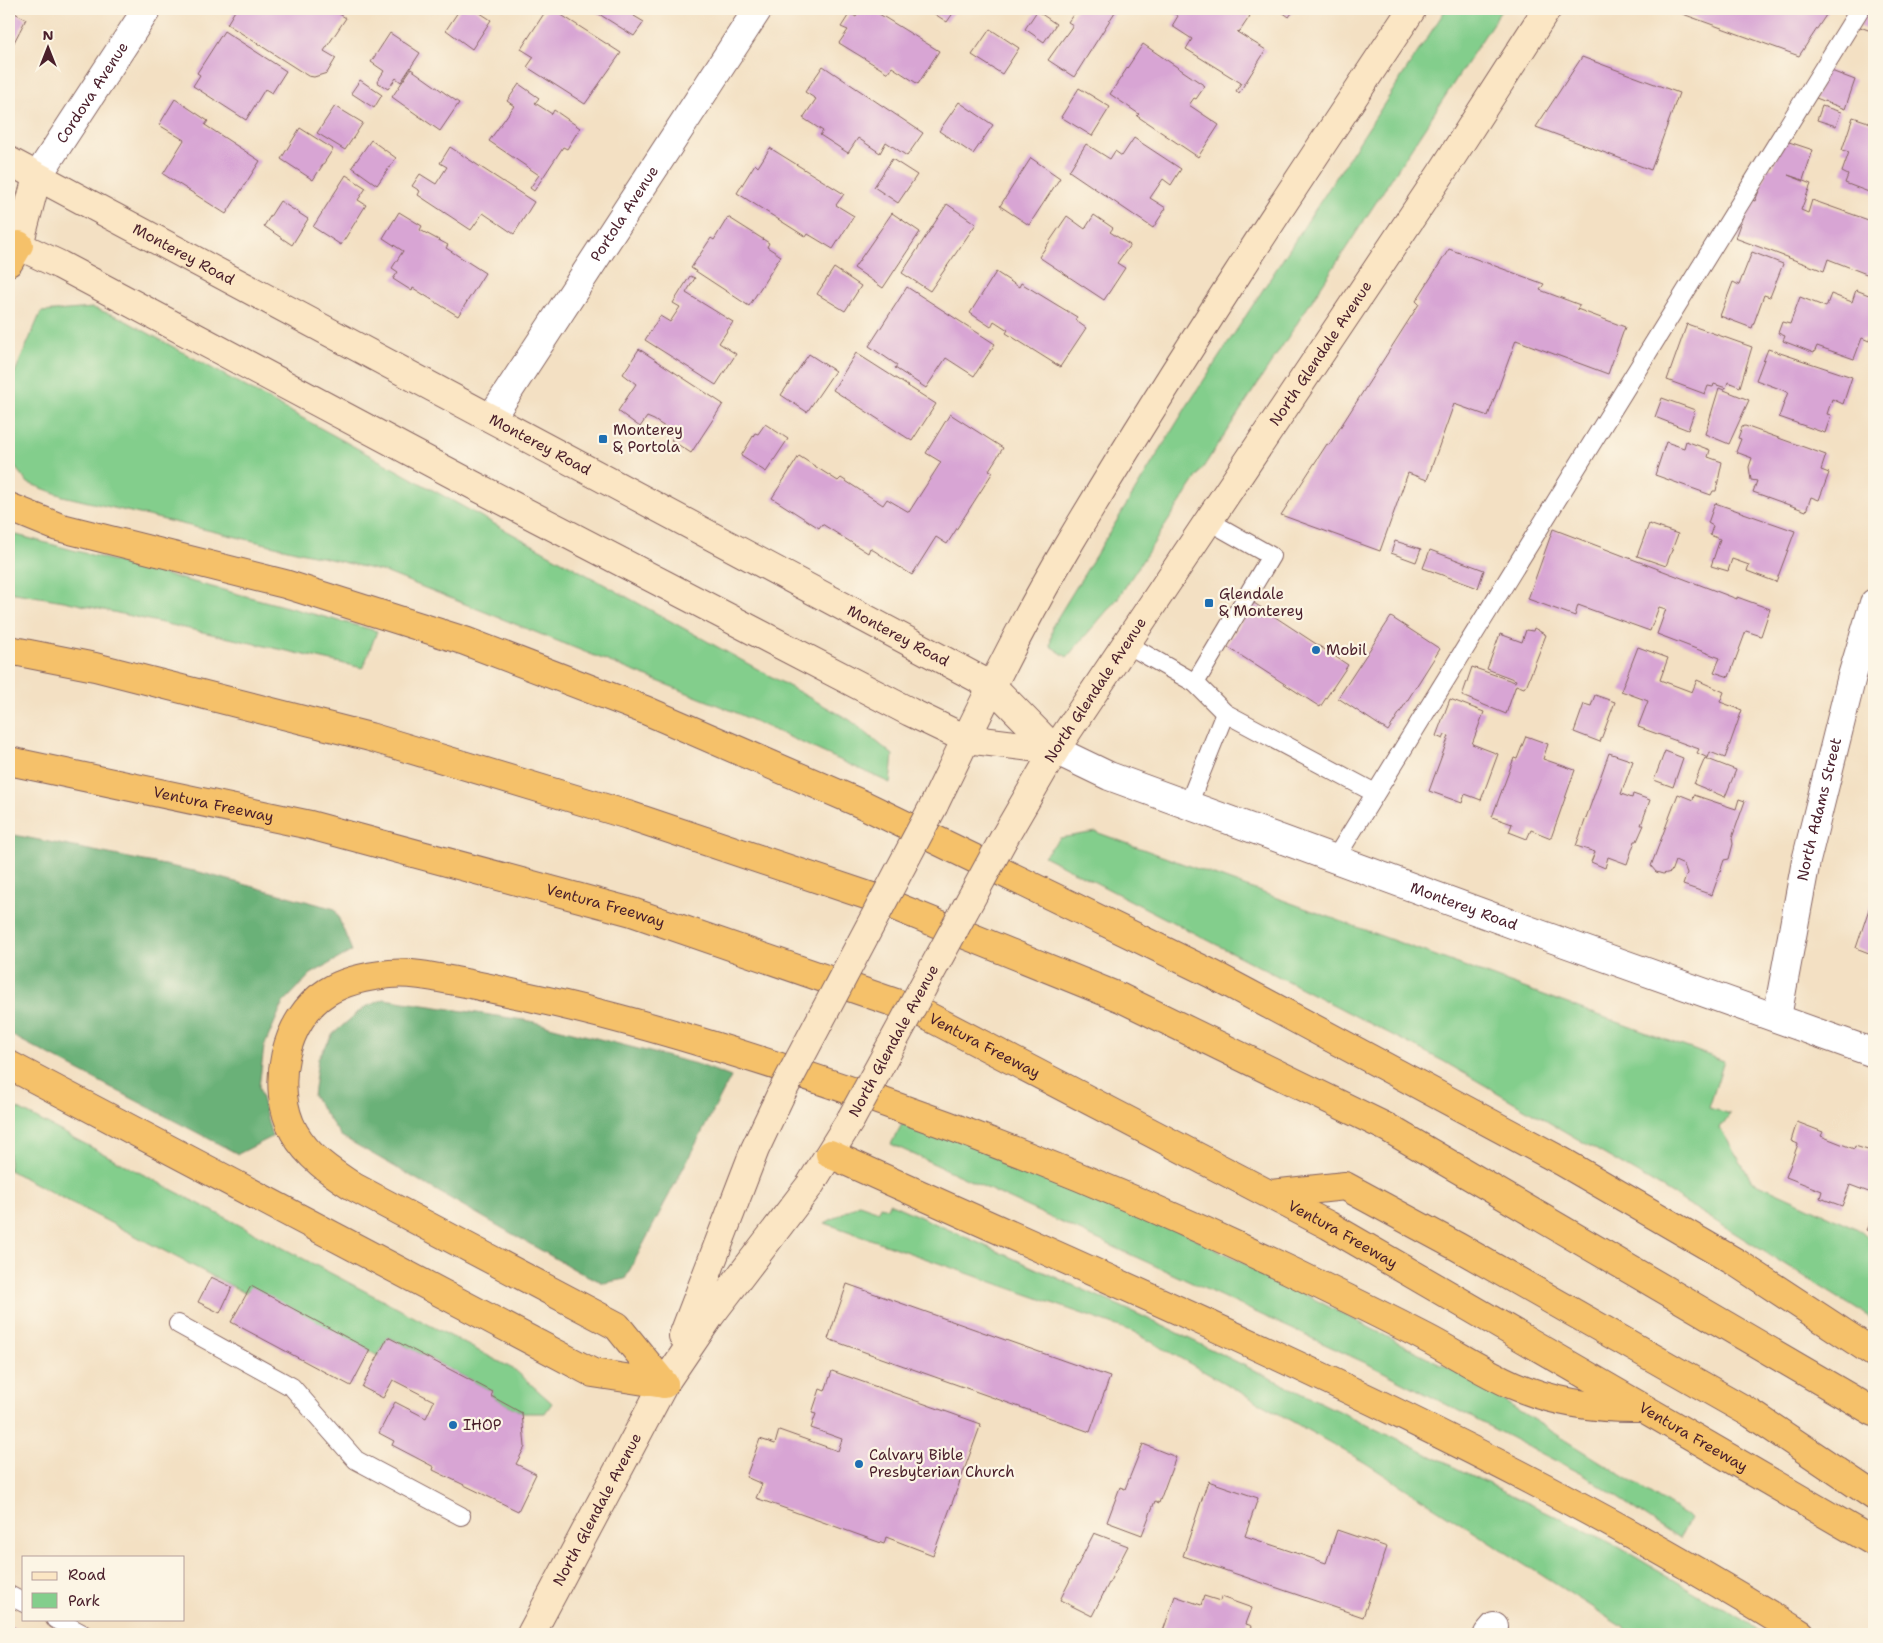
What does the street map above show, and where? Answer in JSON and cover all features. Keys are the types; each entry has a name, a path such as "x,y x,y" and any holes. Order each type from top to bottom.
{"highway":[{"path":"9,508 58,527 285,584 432,630 645,710 864,805 1212,974 1563,1162 1737,1263 1874,1353"},
{"path":"9,650 95,667 370,737 628,815 872,897 1121,998 1388,1128 1874,1412"},
{"name":"Ventura Freeway","path":"9,761 310,825 623,909 916,1010 1328,1225 1874,1542"},
{"path":"664,1384 616,1326 354,1187 328,1170 308,1152 293,1130 285,1106 283,1081 285,1057 293,1033 305,1013 324,994 347,982 371,976 400,973 430,977 582,1009 774,1064 984,1139 1132,1198 1336,1293 1510,1384 1543,1396 1580,1405 1611,1408 1643,1408"},
{"path":"9,1065 593,1373 664,1384"},
{"path":"830,1154 1212,1325 1376,1403 1547,1489 1683,1564 1801,1634"},
{"path":"1271,1194 1345,1186 1458,1247 1752,1414 1874,1496"}],"main road":[{"name":"North Glendale Avenue","path":"664,1384 756,1149 781,1094 934,805 992,686 1066,548 1260,238 1412,9"},
{"name":"North Glendale Avenue","path":"531,1634 664,1384 710,1316 810,1185 830,1154 851,1119 1004,838 1055,750 1128,644 1444,169 1547,9"},
{"name":"Monterey Road","path":"9,161 992,686 1055,750"},
{"path":"9,197 37,177"},
{"path":"12,249 37,177"},
{"name":"Monterey Road","path":"12,249 60,265 524,512 966,739 1055,750"}],"street":[{"name":"Cordova Avenue","path":"37,177 147,9"},
{"name":"Portola Avenue","path":"491,418 758,9"},
{"name":"North Adams Street","path":"1777,1017 1806,861 1852,676 1874,603"},
{"name":"Monterey Road","path":"1055,750 1109,776 1534,932 1874,1053"}],"lane":[{"path":"1335,858 1860,9"},
{"path":"1195,683 1271,556 1209,521"},
{"path":"1128,644 1195,683 1225,714 1375,793"},
{"path":"1188,805 1225,714"},
{"path":"178,1324 292,1387 356,1460 461,1516"},
{"path":"9,1594 22,1601"},
{"path":"57,1620 83,1634"}],"green space":[{"path":"1446,9 1502,9 1118,598 1067,657 1050,646 1053,625 1187,406"},
{"path":"93,308 119,317 850,720 893,755 890,783 730,710 385,572 63,496 28,483 9,460 9,386 41,312"},
{"path":"9,533 377,631 363,668 64,601 9,592"},
{"path":"1096,832 1724,1061 1709,1108 1730,1114 1720,1128 1752,1181 1858,1229 1874,1243 1874,1320 1664,1189 1443,1061 1044,856 1060,838"},
{"path":"9,834 199,872 335,909 352,951 311,974 283,1003 264,1047 259,1087 272,1137 238,1154 9,1034"},
{"path":"384,999 530,1021 700,1065 731,1077 625,1279 604,1283 579,1272 341,1136 313,1096 318,1059 333,1034 363,1008"},
{"path":"9,1104 515,1370 552,1403 545,1413 522,1413 491,1396 493,1392 388,1337 378,1356 251,1287 245,1293 9,1170"},
{"path":"902,1124 979,1146 1191,1236 1462,1375 1690,1518 1679,1539 1587,1477 1370,1365 891,1144"},
{"path":"889,1203 1140,1315 1617,1546 1765,1634 1634,1634 1364,1462 1134,1332 825,1223 859,1204 879,1211 880,1206 887,1208"}],"building":[{"path":"236,9 331,9 346,18 324,51 336,58 327,73 314,77 308,76 227,24"},
{"path":"460,9 474,9 491,20 472,49 446,30"},
{"path":"547,9 552,9 621,53 585,104 527,67 534,57 521,49"},
{"path":"591,9 638,9 634,16 644,22 634,36"},
{"path":"861,9 871,9 939,51 918,84 892,67 888,73 839,43 848,30 841,27 850,13 856,17"},
{"path":"927,9 956,9 947,22"},
{"path":"1077,9 1110,9 1115,12 1074,77 1048,60 1073,25 1068,22"},
{"path":"1167,9 1239,9 1250,16 1240,31 1237,32 1266,50 1239,93 1236,91 1241,83 1186,49 1192,39 1172,26 1178,16"},
{"path":"1278,9 1295,9 1289,17"},
{"path":"1669,9 1830,9 1799,56"},
{"path":"1866,9 1874,9 1874,32 1860,27"},
{"path":"9,10 26,19 9,52"},
{"path":"1037,11 1056,24 1044,42 1025,29"},
{"path":"990,29 1019,48 1002,74 972,55"},
{"path":"224,31 286,71 272,93 265,89 246,120 193,86 200,75 197,73"},
{"path":"390,33 420,53 401,82 396,78 388,89 377,82 384,71 371,62"},
{"path":"1143,44 1205,86 1189,105 1219,125 1198,157 1137,116 1139,114 1110,94"},
{"path":"1582,57 1679,93 1651,170 1536,127"},
{"path":"823,66 923,133 907,156 886,142 880,153 858,138 848,153 820,135 823,131 803,118 816,99 805,92"},
{"path":"411,69 459,103 440,131 392,97"},
{"path":"1826,69 1855,80 1845,109 1816,98"},
{"path":"360,80 382,95 374,108 351,93"},
{"path":"519,84 539,98 535,103 552,114 554,110 580,128 567,149 563,147 534,191 530,188 539,175 489,141 514,106 507,101"},
{"path":"1079,88 1110,107 1092,136 1061,117"},
{"path":"175,99 208,121 205,125 260,161 226,214 163,174 184,140 159,125"},
{"path":"959,102 993,125 973,154 939,131"},
{"path":"335,106 363,123 345,150 317,133"},
{"path":"1822,106 1841,112 1836,126 1817,120"},
{"path":"1853,117 1874,124 1874,194 1845,183 1848,175 1842,172 1849,152 1842,150"},
{"path":"300,128 333,149 313,180 281,159"},
{"path":"1134,138 1181,169 1171,185 1163,179 1150,198 1166,208 1153,228 1069,171 1086,144 1110,159 1115,151 1122,156"},
{"path":"371,140 396,158 377,185 352,167"},
{"path":"1783,140 1813,150 1803,180 1788,175 1811,184 1801,210 1808,213 1812,200 1874,222 1874,271 1871,270 1869,275 1828,259 1824,271 1735,238 1749,199 1755,201 1768,168 1773,169"},
{"path":"450,147 534,202 514,234 483,213 471,230 418,195 420,191 412,186 420,174 436,184 447,167 440,163"},
{"path":"770,148 844,194 836,205 854,216 833,249 808,234 806,237 737,193 755,164 758,167"},
{"path":"1031,158 1060,178 1029,225 1000,206"},
{"path":"892,159 917,175 898,203 874,187"},
{"path":"346,175 366,188 358,200 366,205 341,245 313,227"},
{"path":"280,201 308,219 292,245 264,226"},
{"path":"947,204 976,224 930,291 902,273"},
{"path":"399,212 422,226 420,230 448,245 446,248 485,273 458,316 413,288 412,291 393,279 398,272 392,268 403,251 383,238"},
{"path":"892,213 920,232 883,288 854,268"},
{"path":"1094,215 1113,228 1110,232 1130,245 1117,263 1125,268 1104,300 1039,257 1067,216 1085,229"},
{"path":"728,217 769,243 767,247 781,256 749,306 691,268 711,238 714,240"},
{"path":"1449,249 1544,284 1540,290 1580,305 1577,309 1625,327 1608,374 1516,340 1488,416 1454,404 1427,480 1408,473 1380,551 1281,515 1327,444 1329,445 1419,304 1416,301"},
{"path":"1752,252 1783,264 1770,297 1764,295 1752,328 1720,316 1733,282 1739,285"},
{"path":"834,268 861,286 845,311 817,294"},
{"path":"996,272 1019,287 1021,283 1077,317 1075,320 1086,328 1060,367 1006,333 1008,330 994,321 991,327 970,313"},
{"path":"690,276 695,278 686,293 733,322 719,343 736,354 716,385 645,340 660,316 670,322 680,307 673,303"},
{"path":"907,287 995,344 974,376 946,358 926,388 895,368 897,365 869,346"},
{"path":"1856,290 1874,297 1874,328 1869,341 1862,338 1854,359 1817,346 1814,353 1783,341 1785,336 1778,333 1782,322 1790,324 1800,297 1826,307 1831,294 1852,302"},
{"path":"1687,324 1752,347 1740,387 1728,382 1726,388 1714,384 1713,387 1708,386 1705,394 1667,380"},
{"path":"639,349 723,404 691,453 671,440 676,434 654,420 647,417 640,427 618,411 636,384 623,374"},
{"path":"1768,349 1852,377 1843,404 1832,399 1827,414 1831,415 1825,433 1779,417 1788,392 1756,380"},
{"path":"856,353 936,404 912,441 833,390"},
{"path":"809,354 835,371 807,412 781,395"},
{"path":"1719,388 1749,400 1729,444 1705,434"},
{"path":"1662,398 1695,410 1688,430 1655,417"},
{"path":"950,414 1003,448 989,470 993,472 947,544 936,537 912,575 870,548 868,553 822,524 819,528 772,498 799,456 838,481 841,478 883,505 887,499 909,512 941,462 926,453"},
{"path":"765,424 788,439 766,472 741,456 755,433 758,434"},
{"path":"1745,426 1826,455 1821,470 1829,473 1819,500 1811,497 1806,511 1753,492 1757,481 1751,480 1749,467 1752,458 1736,452 1741,439 1738,438 1742,427"},
{"path":"1686,441 1710,450 1708,457 1722,462 1716,491 1713,491 1711,495 1655,475 1666,442 1684,448"},
{"path":"1715,503 1795,531 1776,582 1747,571 1749,565 1732,559 1728,571 1711,566 1720,539 1710,535 1713,526 1708,523"},
{"path":"1649,524 1678,534 1666,566 1637,556"},
{"path":"1553,529 1737,599 1737,597 1770,609 1761,636 1746,631 1729,677 1714,672 1720,658 1657,634 1666,609 1659,607 1650,631 1578,605 1575,616 1528,599"},
{"path":"1395,541 1421,549 1416,562 1391,553"},
{"path":"1430,550 1484,570 1478,588 1423,568"},
{"path":"1254,603 1348,665 1320,707 1226,646"},
{"path":"1391,617 1440,649 1388,731 1338,698"},
{"path":"1534,628 1546,635 1527,684 1524,688 1516,685 1506,714 1462,696 1472,667 1515,682 1516,680 1487,669 1500,634 1522,642 1526,630 1533,631"},
{"path":"1638,647 1668,658 1660,680 1692,692 1697,680 1724,692 1720,702 1742,710 1725,758 1710,752 1708,758 1697,753 1699,749 1638,727 1648,701 1621,691"},
{"path":"1595,695 1615,702 1600,742 1574,732 1584,704 1591,706"},
{"path":"1450,699 1484,712 1472,744 1498,754 1481,800 1465,794 1462,803 1429,791 1449,736 1445,735 1443,739 1436,736"},
{"path":"1526,736 1548,744 1543,759 1575,770 1551,838 1531,830 1527,839 1509,832 1512,824 1492,817 1514,758 1517,759"},
{"path":"1665,751 1683,758 1673,787 1654,780"},
{"path":"1609,753 1633,761 1621,794 1632,798 1633,794 1650,800 1641,825 1644,825 1637,841 1635,841 1627,864 1608,857 1605,868 1591,862 1595,852 1576,846"},
{"path":"1705,758 1736,770 1725,797 1694,784"},
{"path":"1678,794 1693,800 1694,795 1736,809 1739,799 1745,801 1732,838 1733,844 1729,859 1724,860 1712,895 1683,885 1687,873 1684,865 1675,861 1671,872 1663,874 1656,872 1651,866"},
{"path":"1874,894 1874,955 1856,948"},
{"path":"1797,1122 1823,1132 1821,1136 1854,1149 1855,1146 1874,1152 1874,1194 1850,1185 1842,1206 1820,1198 1822,1191 1786,1177 1798,1144 1791,1141"},
{"path":"1874,1214 1874,1234 1866,1230"},
{"path":"211,1277 232,1287 220,1313 198,1302"},
{"path":"847,1284 1110,1377 1090,1432 828,1339"},
{"path":"251,1286 370,1350 351,1386 231,1322"},
{"name":"IHOP","path":"388,1337 493,1392 491,1396 522,1413 525,1447 516,1464 536,1474 518,1511 433,1470 434,1467 392,1445 394,1441 379,1433 395,1402 426,1418 434,1401 393,1380 383,1398 362,1387"},
{"name":"Calvary Bible Presbyterian Church","path":"832,1371 981,1424 933,1555 886,1537 884,1544 756,1498 762,1484 746,1477 760,1439 775,1444 779,1430 838,1451 842,1439 811,1428 816,1414 812,1413 820,1389 825,1391"},
{"path":"1143,1444 1176,1457 1159,1503 1155,1501 1142,1535 1107,1522 1120,1487 1125,1489"},
{"path":"1208,1481 1258,1498 1245,1536 1326,1563 1337,1530 1387,1547 1363,1617 1183,1556"},
{"path":"1094,1533 1128,1546 1092,1616 1060,1600"},
{"path":"1175,1596 1201,1605 1204,1596 1220,1601 1221,1597 1252,1608 1246,1624 1252,1626 1249,1634 1162,1634"},
{"path":"9,1625 25,1634 9,1634"}],"place":[{"name":"Monterey & Portola","path":"603,439"},
{"name":"Glendale & Monterey","path":"1209,603"},
{"name":"Mobil","path":"1316,650"},
{"name":"IHOP","path":"453,1425"},
{"name":"Calvary Bible Presbyterian Church","path":"859,1464"}]}
